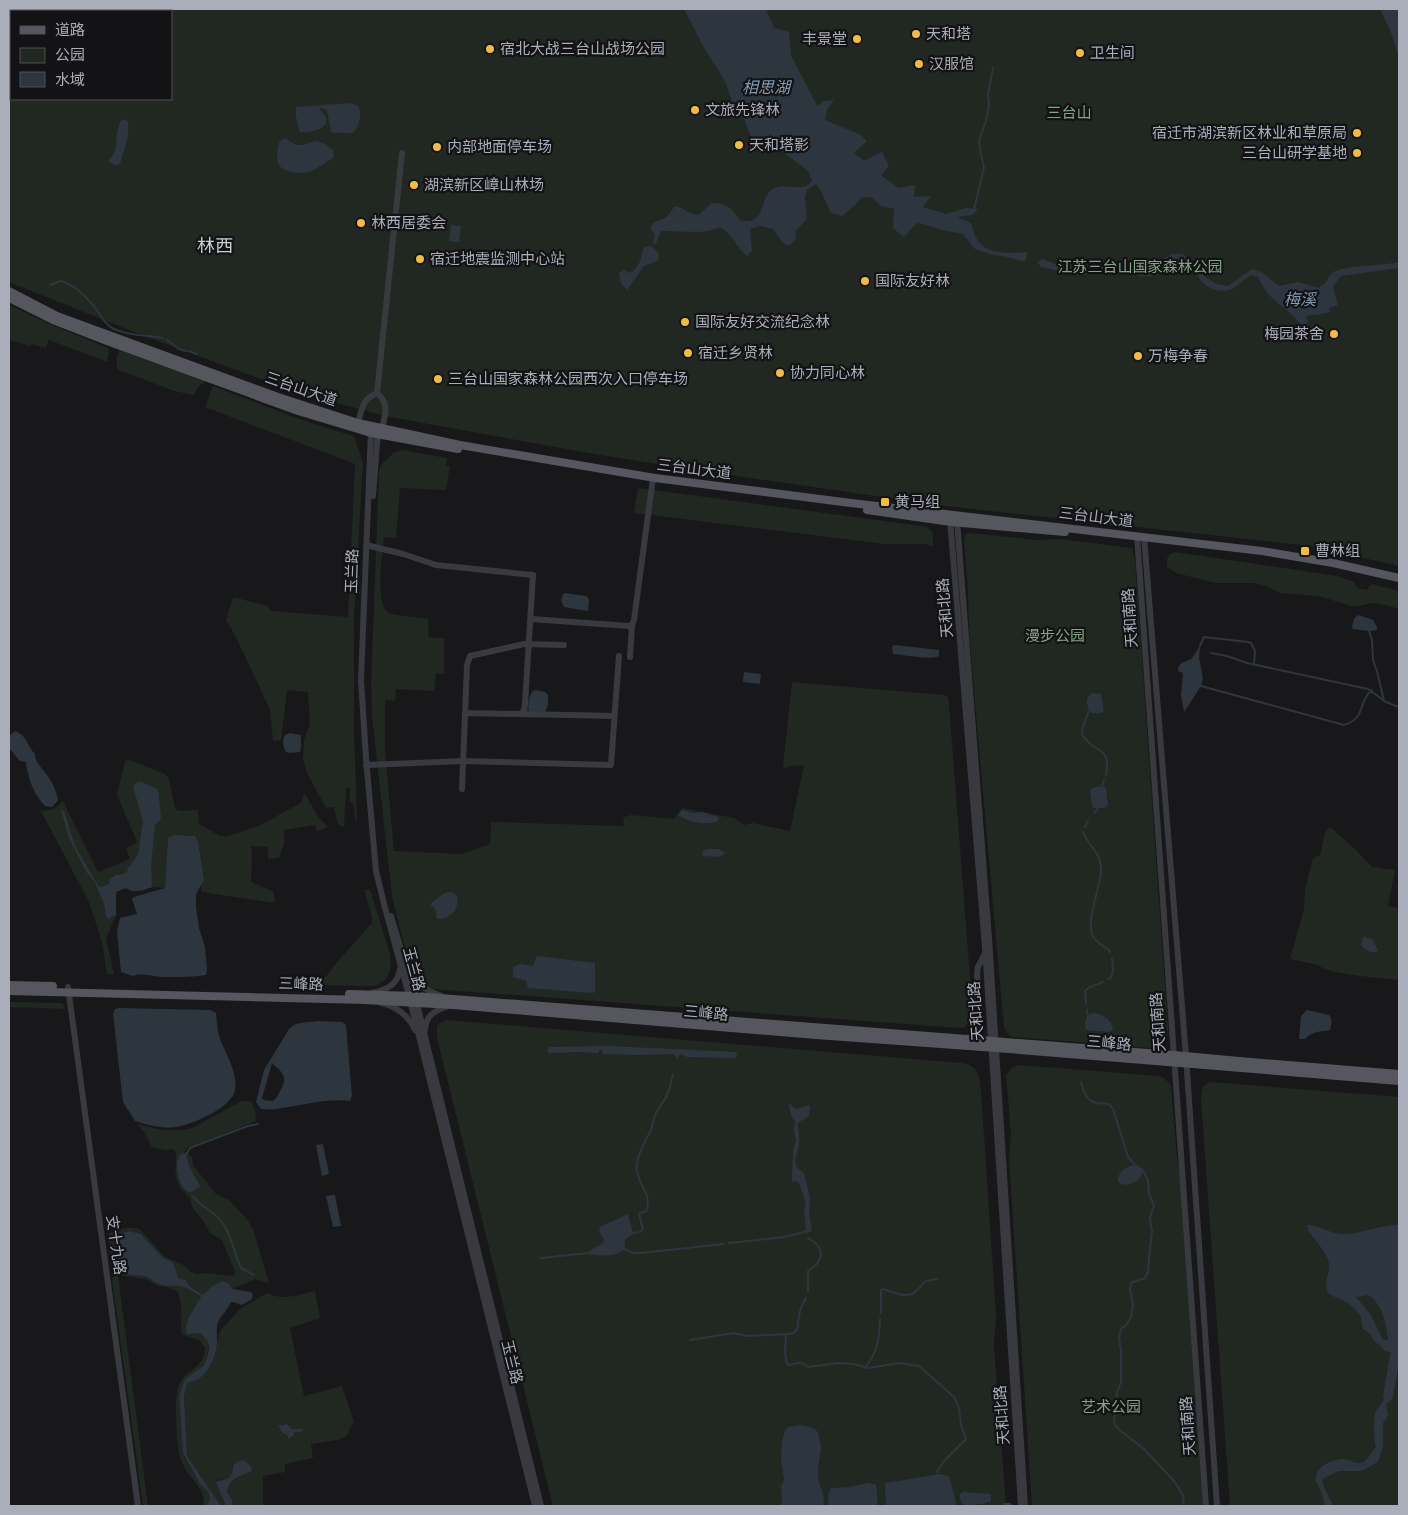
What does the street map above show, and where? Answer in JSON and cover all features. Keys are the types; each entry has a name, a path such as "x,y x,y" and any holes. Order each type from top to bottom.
{"main road":[{"name":"三台山大道","path":"9,294 57,316 278,397 376,430"},
{"name":"三台山大道","path":"9,294 53,320 107,341 274,402 376,430 653,480 954,518 1271,553 1333,563 1399,578"},
{"name":"三台山大道","path":"1141,539 1335,567 1399,582"},
{"name":"三峰路","path":"9,985 69,989 413,999 962,1039 994,1045"},
{"name":"三峰路","path":"9,991 69,989"},
{"name":"三峰路","path":"453,1002 806,1035 994,1045 1186,1060 1399,1081"},
{"name":"三峰路","path":"1186,1060 1399,1074"}],"street":[{"name":"玉兰路","path":"402,153 377,393 383,399 386,411 376,430 361,680 376,871 413,999 535,1506"},
{"path":"358,423 363,403 377,393"},
{"path":"630,657 632,625 653,480"},
{"name":"天和北路","path":"954,518 985,954 994,1045 1025,1506"},
{"name":"天和北路","path":"954,518 990,938 994,1045 1021,1506"},
{"name":"天和南路","path":"1141,539 1174,1059 1206,1506"},
{"name":"天和南路","path":"1141,539 1186,1060 1217,1506"},
{"path":"368,545 436,565 533,575 530,644 524,711 520,714"},
{"path":"531,619 632,625"},
{"path":"462,789 466,664 470,656 524,644 564,645"},
{"path":"368,765 463,761 612,765 619,656"},
{"path":"465,712 615,716"},
{"path":"962,1039 974,1035 980,1025 977,973 985,954"},
{"path":"365,998 388,988 396,982 399,976 400,956"},
{"path":"400,956 410,973 421,986 453,1002"},
{"name":"支十九路","path":"69,989 138,1506"},
{"path":"365,998 388,1004 398,1010 413,1025 424,1047"},
{"path":"424,1047 425,1027 430,1015 453,1002"},
{"name":"玉兰路","path":"424,1047 541,1506"}],"green space":[{"name":"江苏三台山国家森林公园","path":"9,9 1399,9 1399,566 1310,546 937,505 696,470 588,453 385,416 269,382 134,332 9,282"},
{"path":"9,305 108,348 107,362 49,340 46,348 9,340"},
{"path":"119,350 206,381 197,388 194,395 174,391 117,369"},
{"path":"213,386 296,418 353,436 363,463 354,618 354,731 357,821 355,819 353,803 350,802 350,789 346,788 344,827 338,825 334,807 326,808 307,773 303,759 304,740 310,724 308,692 287,690 281,740 273,741 270,710 226,620 233,597 268,606 271,611 348,617 355,464 205,407"},
{"path":"402,450 447,458 446,466 450,466 446,490 400,488 396,538 384,537 381,590 384,608 392,614 428,619 429,638 444,638 444,674 436,673 434,691 396,689 395,701 385,700 385,751 394,851 461,854 490,844 491,822 623,826 624,817 631,815 674,819 682,808 734,818 744,825 753,823 790,831 804,765 789,766 787,769 783,766 792,682 944,695 948,697 949,704 972,998 970,1017 964,1028 432,989 426,987 415,976 408,960 392,896 372,716 371,683 379,471 383,462 394,452"},
{"path":"638,488 922,526 927,527 933,533 933,546 925,544 884,544 634,513"},
{"name":"漫步公园","path":"966,534 1037,540 1060,539 1132,548 1135,560 1168,1029 1166,1040 1158,1046 1151,1048 1012,1037 1004,1028 969,634 964,541"},
{"path":"1175,552 1337,576 1354,582 1357,588 1367,590 1371,584 1399,591 1399,609 1373,603 1351,606 1319,596 1280,593 1266,586 1253,583 1216,583 1176,573 1167,567 1167,559 1170,554"},
{"path":"129,760 165,774 169,779 175,809 180,811 198,810 199,824 220,836 228,836 259,826 302,802 304,792 319,818 328,827 317,831 315,825 284,830 284,844 279,858 268,859 268,847 250,846 252,850 251,882 274,892 275,903 202,892 201,885 204,880 198,841 195,836 174,835 168,838 165,888 152,887 132,892 126,888 116,892 116,916 106,938 114,974 107,974 102,942 89,902 41,811 54,809 63,801 98,872 130,859 126,848 137,842 117,795 125,761"},
{"path":"1330,827 1372,867 1395,870 1388,906 1399,908 1399,980 1344,974 1318,965 1290,959 1304,909 1305,890 1312,861 1320,855 1324,837"},
{"path":"370,889 390,954 391,966 386,979 372,986 280,984 280,977 324,979 372,923 364,890"},
{"path":"9,1002 61,1003 66,1009 9,1007"},
{"path":"443,1021 962,1063 975,1069 979,1075 981,1090 996,1315 994,1346 1006,1506 553,1506 437,1038 437,1026"},
{"name":"艺术公园","path":"1019,1065 1159,1076 1171,1085 1177,1159 1181,1178 1204,1506 1032,1506 1009,1159 1011,1134 1006,1075 1012,1068"},
{"path":"1211,1082 1399,1097 1399,1506 1230,1506 1201,1099 1203,1086"},
{"path":"242,1101 251,1101 255,1110 256,1121 188,1147 185,1152 192,1157 193,1165 216,1194 229,1200 246,1218 253,1229 269,1283 255,1279 232,1289 211,1287 203,1295 189,1286 186,1280 178,1278 175,1267 163,1258 141,1234 129,1231 116,1237 118,1269 123,1273 142,1275 159,1284 178,1285 190,1289 201,1297 192,1312 200,1333 208,1341 206,1359 182,1388 179,1396 183,1453 200,1484 209,1493 210,1498 207,1506 204,1506 202,1492 185,1468 180,1456 176,1404 180,1383 202,1360 205,1348 200,1341 182,1334 181,1302 177,1291 168,1287 158,1286 146,1279 118,1275 148,1506 143,1506 112,1279 116,1275 113,1272 108,1234 124,1228 138,1229 165,1257 183,1265 196,1274 234,1275 235,1272 222,1240 210,1233 192,1207 190,1197 178,1182 174,1149 166,1150 152,1147 145,1133 137,1124 157,1129 192,1128"},
{"path":"315,1291 320,1318 290,1328 304,1396 342,1386 354,1422 347,1436 337,1440 311,1444 313,1458 285,1464 285,1472 263,1476 263,1506 233,1506 232,1499 227,1492 228,1487 238,1477 233,1466 228,1478 218,1480 227,1506 221,1506 187,1456 184,1396 187,1384 193,1380 215,1352 220,1331 240,1309 267,1293 285,1297"}],"water":[{"name":"相思湖","path":"684,9 766,9 774,28 789,32 791,55 817,106 824,101 834,100 827,110 825,120 861,135 867,141 854,153 864,161 882,152 889,166 881,175 898,188 915,185 914,197 931,196 923,207 946,214 966,208 978,209 972,215 957,217 971,223 978,240 988,249 1002,252 1028,252 1025,262 975,249 962,233 945,231 917,223 904,237 893,228 894,209 881,206 873,198 862,197 842,216 831,213 816,184 807,190 805,197 807,219 796,231 795,240 789,246 783,243 773,229 760,226 750,229 752,251 747,256 725,230 720,227 700,232 661,231 656,244 653,243 655,234 650,229 653,223 667,217 675,206 698,215 712,203 722,204 732,210 741,221 752,221 760,213 765,198 773,189 784,186 805,187 812,180 808,171 774,145 760,144 752,139 744,119 734,109 726,83 702,44"},
{"path":"1380,9 1399,9 1399,57 1390,30"},
{"path":"351,103 358,106 360,113 359,123 354,132 332,133 327,111 320,108 325,116 325,125 317,130 300,132 296,117 296,107"},
{"path":"122,119 128,121 127,138 120,164 115,165 108,161 115,151 119,125"},
{"path":"285,138 296,145 315,141 323,143 333,150 333,158 309,172 297,173 285,170 279,165 277,157 279,142"},
{"path":"451,225 461,226 459,242 449,241"},
{"path":"651,246 659,254 658,261 644,266 627,290 621,283 619,273 624,270 630,273 636,268 640,262 643,248"},
{"name":"梅溪","path":"1172,254 1182,254 1195,263 1205,277 1217,284 1228,286 1252,269 1263,273 1279,286 1298,282 1319,288 1332,273 1345,268 1399,262 1399,268 1341,276 1333,287 1338,305 1329,308 1330,312 1306,316 1308,323 1305,326 1271,297 1258,277 1251,275 1232,289 1220,291 1205,285 1191,264 1183,260 1170,259 1160,273 1152,276 1141,276 1119,271 1081,275 1041,267 1037,262 1043,259 1077,268 1114,264 1148,272 1158,269 1163,259"},
{"path":"564,593 586,596 589,599 588,611 564,607 561,600"},
{"path":"1358,615 1373,620 1377,630 1353,629 1354,619"},
{"path":"894,645 939,650 939,656 923,657 893,654 892,647"},
{"path":"1200,646 1199,658 1203,678 1201,686 1184,712 1181,696 1183,673 1178,671 1178,668 1193,657"},
{"path":"744,672 761,674 760,684 743,682"},
{"path":"533,691 545,692 548,695 548,705 545,713 529,712 529,698"},
{"path":"1093,693 1101,694 1104,711 1101,713 1092,713 1088,707 1087,699"},
{"path":"15,731 22,735 35,754 38,764 53,785 58,800 52,807 45,806 37,796 28,774 26,762 20,761 9,748 9,736"},
{"path":"290,733 301,735 300,752 286,752 283,739 285,735"},
{"path":"137,782 158,789 161,817 158,823 155,824 151,866 152,887 139,891 132,891 126,888 116,892 116,916 108,919 95,882 87,873 69,838 61,810 64,811 75,846 99,887 105,886 116,875 127,872 138,855 143,821 133,786"},
{"path":"1102,786 1106,788 1108,805 1105,808 1094,808 1090,792 1092,788"},
{"path":"682,810 693,813 702,812 718,817 718,821 703,823 692,821 678,815"},
{"path":"174,835 195,836 198,841 204,880 196,894 196,907 199,928 205,947 206,975 161,977 133,976 121,972 117,932 120,918 137,914 132,899 134,897 165,888 168,838"},
{"path":"718,849 725,852 718,857 703,856 703,851"},
{"path":"450,892 457,896 457,906 450,915 437,919 435,908 431,906 431,903 443,894"},
{"path":"1363,937 1372,939 1378,950 1376,952 1364,949 1361,945"},
{"path":"537,956 595,963 595,992 528,988 526,981 513,977 513,967 520,964 533,966"},
{"path":"115,1009 210,1010 216,1013 219,1036 235,1077 233,1096 219,1109 183,1126 160,1127 135,1121 123,1102 113,1014"},
{"path":"1307,1010 1329,1015 1331,1020 1330,1030 1313,1033 1305,1039 1299,1039 1301,1016"},
{"path":"1092,1013 1106,1018 1111,1023 1113,1030 1109,1032 1086,1030 1085,1021"},
{"path":"318,1021 342,1022 346,1025 352,1096 350,1101 341,1100 261,1109 256,1102 264,1070 289,1029 300,1023","holes":["272,1063 284,1078 283,1086 273,1101 262,1098"]},
{"path":"608,1046 735,1052 737,1054 736,1058 687,1057 680,1054 677,1059 673,1054 603,1054 602,1049 599,1050 599,1053 549,1053 547,1051 550,1047"},
{"path":"790,1104 796,1109 810,1105 809,1116 798,1123 799,1141 796,1160 799,1170 804,1173 810,1198 809,1213 812,1231 807,1233 804,1232 806,1228 804,1212 806,1203 799,1183 797,1181 792,1182 793,1151 796,1140 795,1122 791,1115"},
{"path":"323,1144 329,1174 322,1176 316,1145"},
{"path":"182,1153 186,1155 190,1168 200,1186 190,1192 183,1187 178,1175 177,1165"},
{"path":"1135,1165 1143,1170 1140,1178 1134,1183 1126,1185 1118,1182 1119,1175 1123,1170"},
{"path":"335,1195 341,1226 333,1227 326,1196"},
{"path":"628,1214 633,1234 625,1240 623,1250 611,1255 586,1253 603,1243 604,1240 599,1230 600,1227"},
{"path":"1307,1225 1341,1234 1348,1234 1384,1226 1399,1225 1399,1357 1384,1350 1363,1329 1361,1317 1356,1310 1348,1303 1329,1294 1326,1285 1329,1269 1328,1260 1308,1230","holes":["1368,1295 1380,1308 1387,1332 1387,1340 1383,1340 1371,1315 1356,1297"]},
{"path":"129,1231 141,1234 163,1258 172,1262 178,1278 186,1280 189,1286 203,1295 211,1287 222,1281 229,1284 232,1289 251,1292 253,1295 252,1299 242,1305 231,1302 218,1322 217,1347 212,1362 202,1376 187,1384 184,1396 187,1456 221,1506 207,1506 210,1498 209,1493 200,1484 183,1453 179,1396 185,1379 203,1366 209,1349 208,1341 200,1333 187,1334 186,1329 190,1315 201,1297 184,1287 161,1285 141,1275 120,1272 118,1269 116,1237 118,1234"},
{"path":"1386,1396 1390,1396 1391,1400 1386,1404 1388,1415 1383,1423 1383,1447 1378,1462 1362,1471 1339,1471 1322,1479 1333,1505 1325,1506 1316,1481 1319,1469 1336,1460 1344,1459 1356,1463 1365,1461 1376,1447 1375,1414"},
{"path":"287,1424 292,1429 304,1429 301,1432 294,1432 294,1435 288,1439 288,1436 278,1426"},
{"path":"802,1425 813,1428 818,1432 821,1447 818,1480 823,1493 824,1506 779,1506 782,1499 781,1486 784,1480 781,1459 782,1441 788,1427"},
{"path":"244,1460 251,1466 252,1471 236,1478 230,1484 227,1492 232,1499 233,1506 226,1506 216,1482 228,1478 232,1473 234,1465"},
{"path":"940,1474 949,1476 956,1502 955,1505 886,1506 886,1483"},
{"path":"868,1483 876,1485 878,1506 829,1506 828,1496 831,1488"},
{"path":"963,1492 991,1494 991,1501 963,1505 960,1494"}],"waterway":[{"path":"974,209 984,168 979,140 986,121 989,104 988,94 993,68"},
{"path":"50,285 61,281 74,287 89,300 109,326 118,331 163,338"},
{"path":"167,340 179,349 186,351"},
{"path":"189,351 197,354"},
{"path":"1369,631 1372,640 1373,660 1384,701"},
{"path":"1200,646 1204,637 1248,642 1251,643 1255,651 1254,663"},
{"path":"1211,653 1247,663 1368,689 1386,702 1399,707"},
{"path":"1201,686 1344,725 1356,718 1367,695 1372,690"},
{"path":"1089,710 1082,734 1086,740 1104,754 1107,765 1106,775"},
{"path":"1102,786 1104,780"},
{"path":"1094,813 1098,809"},
{"path":"1085,827 1088,821"},
{"path":"1083,832 1097,853 1101,870 1092,915 1091,932 1094,938 1110,952"},
{"path":"1108,979 1111,978 1113,971 1112,958"},
{"path":"1086,1004 1085,991 1103,982"},
{"path":"1087,1010 1088,1016"},
{"path":"633,1233 640,1232 643,1229 639,1214 646,1211 648,1205 648,1199 638,1176 638,1160 656,1113 668,1093 673,1075"},
{"path":"1081,1082 1087,1098 1096,1103 1109,1104 1113,1109 1128,1157 1143,1170 1148,1180 1149,1194 1154,1205 1150,1218 1152,1232 1148,1272 1145,1278 1131,1283 1130,1290 1133,1304 1131,1317 1121,1329 1119,1337 1121,1382 1117,1392 1114,1423 1118,1429 1144,1449 1174,1481 1183,1495 1184,1506"},
{"path":"186,1155 190,1148 258,1124"},
{"path":"193,1196 222,1222 241,1268 254,1275"},
{"path":"729,1243 784,1237 804,1232"},
{"path":"808,1238 817,1245 821,1254 817,1264 808,1271 808,1292"},
{"path":"624,1249 633,1253 641,1253 724,1244"},
{"path":"541,1258 588,1253"},
{"path":"881,1313 881,1290 902,1295 913,1294 926,1281 937,1279"},
{"path":"690,1340 734,1333 747,1336 790,1334 795,1332 798,1327 798,1319 806,1298"},
{"path":"865,1368 873,1356 877,1345 880,1319"},
{"path":"786,1334 785,1354 788,1365 801,1363 808,1367 838,1363 869,1368 899,1363 919,1366 955,1398 966,1439 944,1461 937,1472"},
{"path":"1388,1396 1395,1356"}],"place":[{"name":"天和塔","path":"916,34"},
{"name":"丰景堂","path":"857,39"},
{"name":"宿北大战三台山战场公园","path":"490,49"},
{"name":"卫生间","path":"1080,53"},
{"name":"汉服馆","path":"919,64"},
{"name":"文旅先锋林","path":"695,110"},
{"name":"宿迁市湖滨新区林业和草原局","path":"1357,133"},
{"name":"天和塔影","path":"739,145"},
{"name":"内部地面停车场","path":"437,147"},
{"name":"三台山研学基地","path":"1357,153"},
{"name":"湖滨新区嶂山林场","path":"414,185"},
{"name":"林西居委会","path":"361,223"},
{"name":"宿迁地震监测中心站","path":"420,259"},
{"name":"国际友好林","path":"865,281"},
{"name":"国际友好交流纪念林","path":"685,322"},
{"name":"梅园茶舍","path":"1334,334"},
{"name":"宿迁乡贤林","path":"688,353"},
{"name":"万梅争春","path":"1138,356"},
{"name":"协力同心林","path":"780,373"},
{"name":"三台山国家森林公园西次入口停车场","path":"438,379"},
{"name":"黄马组","path":"885,502"},
{"name":"曹林组","path":"1305,551"}],"district":[{"name":"林西","path":"215,246"}],"park label":[{"name":"三台山","path":"1069,113"}]}
